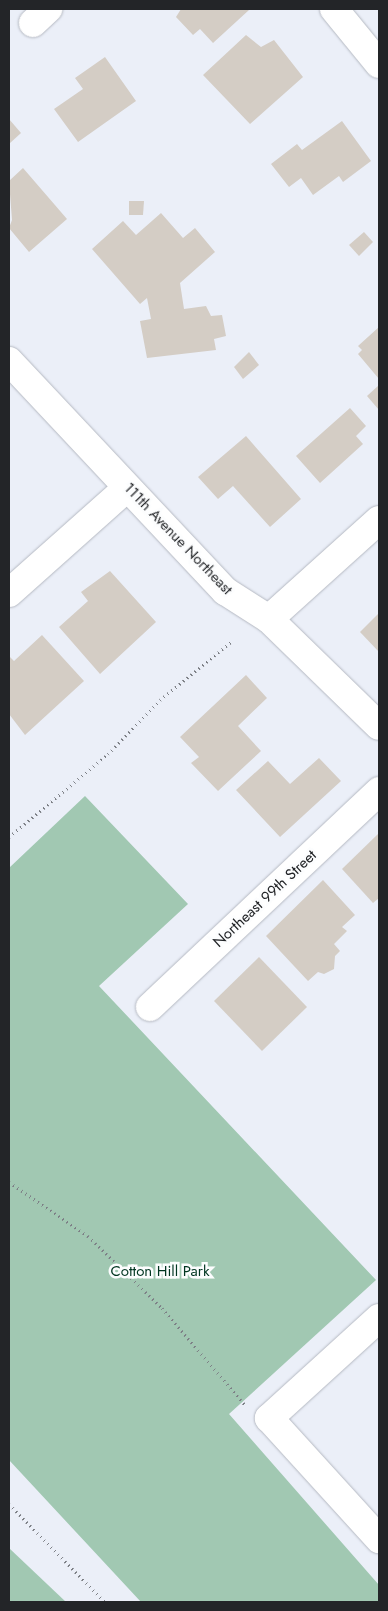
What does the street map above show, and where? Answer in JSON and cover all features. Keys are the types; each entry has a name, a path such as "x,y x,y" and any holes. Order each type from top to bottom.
{"street":[{"path":"334,9 379,64"},
{"name":"111th Avenue Northeast","path":"9,361 226,591 269,619 379,726"},
{"path":"9,593 127,488"},
{"path":"269,619 379,520"},
{"name":"Northeast 99th Street","path":"150,1007 379,791"},
{"path":"379,1318 269,1418 379,1539"}],"path":[{"path":"9,837 232,641"},
{"path":"9,1182 88,1236 162,1308 262,1424 269,1418"},
{"path":"9,1504 105,1602"}],"green space":[{"name":"Cotton Hill Park","path":"85,796 188,904 99,986 376,1280 229,1414 379,1585 379,1602 141,1602 9,1460 9,868"},
{"path":"9,1548 66,1602 9,1602"}],"building":[{"path":"181,9 249,10 213,43 200,29 193,35 176,17"},
{"path":"246,35 261,47 274,40 303,77 250,124 203,75"},
{"path":"105,57 136,101 78,142 54,109 83,89 75,78"},
{"path":"9,119 21,133 9,144"},
{"path":"342,121 371,161 343,182 339,176 313,195 301,178 289,187 271,164 297,144 302,150"},
{"path":"23,168 67,219 29,252 9,228 12,220 9,181"},
{"path":"129,201 144,201 143,215 129,215"},
{"path":"161,213 183,238 195,228 215,252 180,283 184,309 206,306 211,316 222,315 226,336 214,339 216,350 147,358 140,321 151,319 147,298 140,304 92,249 123,221 136,235"},
{"path":"364,232 373,242 359,256 349,245"},
{"path":"379,327 379,379 358,354 362,350 358,346"},
{"path":"249,352 259,365 243,379 234,367"},
{"path":"379,385 379,410 367,396"},
{"path":"350,408 366,426 356,436 363,444 320,483 296,456"},
{"path":"246,436 301,499 270,527 233,486 218,499 198,477"},
{"path":"110,571 156,622 100,674 59,627 88,601 81,592"},
{"path":"379,613 379,652 360,632"},
{"path":"42,635 84,681 25,735 9,714 9,656 14,661"},
{"path":"246,675 267,698 238,726 261,751 218,791 191,763 199,757 180,737"},
{"path":"319,758 341,781 280,837 236,790 268,761 290,784"},
{"path":"379,833 379,898 373,903 342,869"},
{"path":"323,880 355,915 342,927 347,931 334,944 340,951 335,956 334,969 324,974 318,972 308,981 266,936"},
{"path":"259,957 307,1007 262,1051 214,1001"}]}
